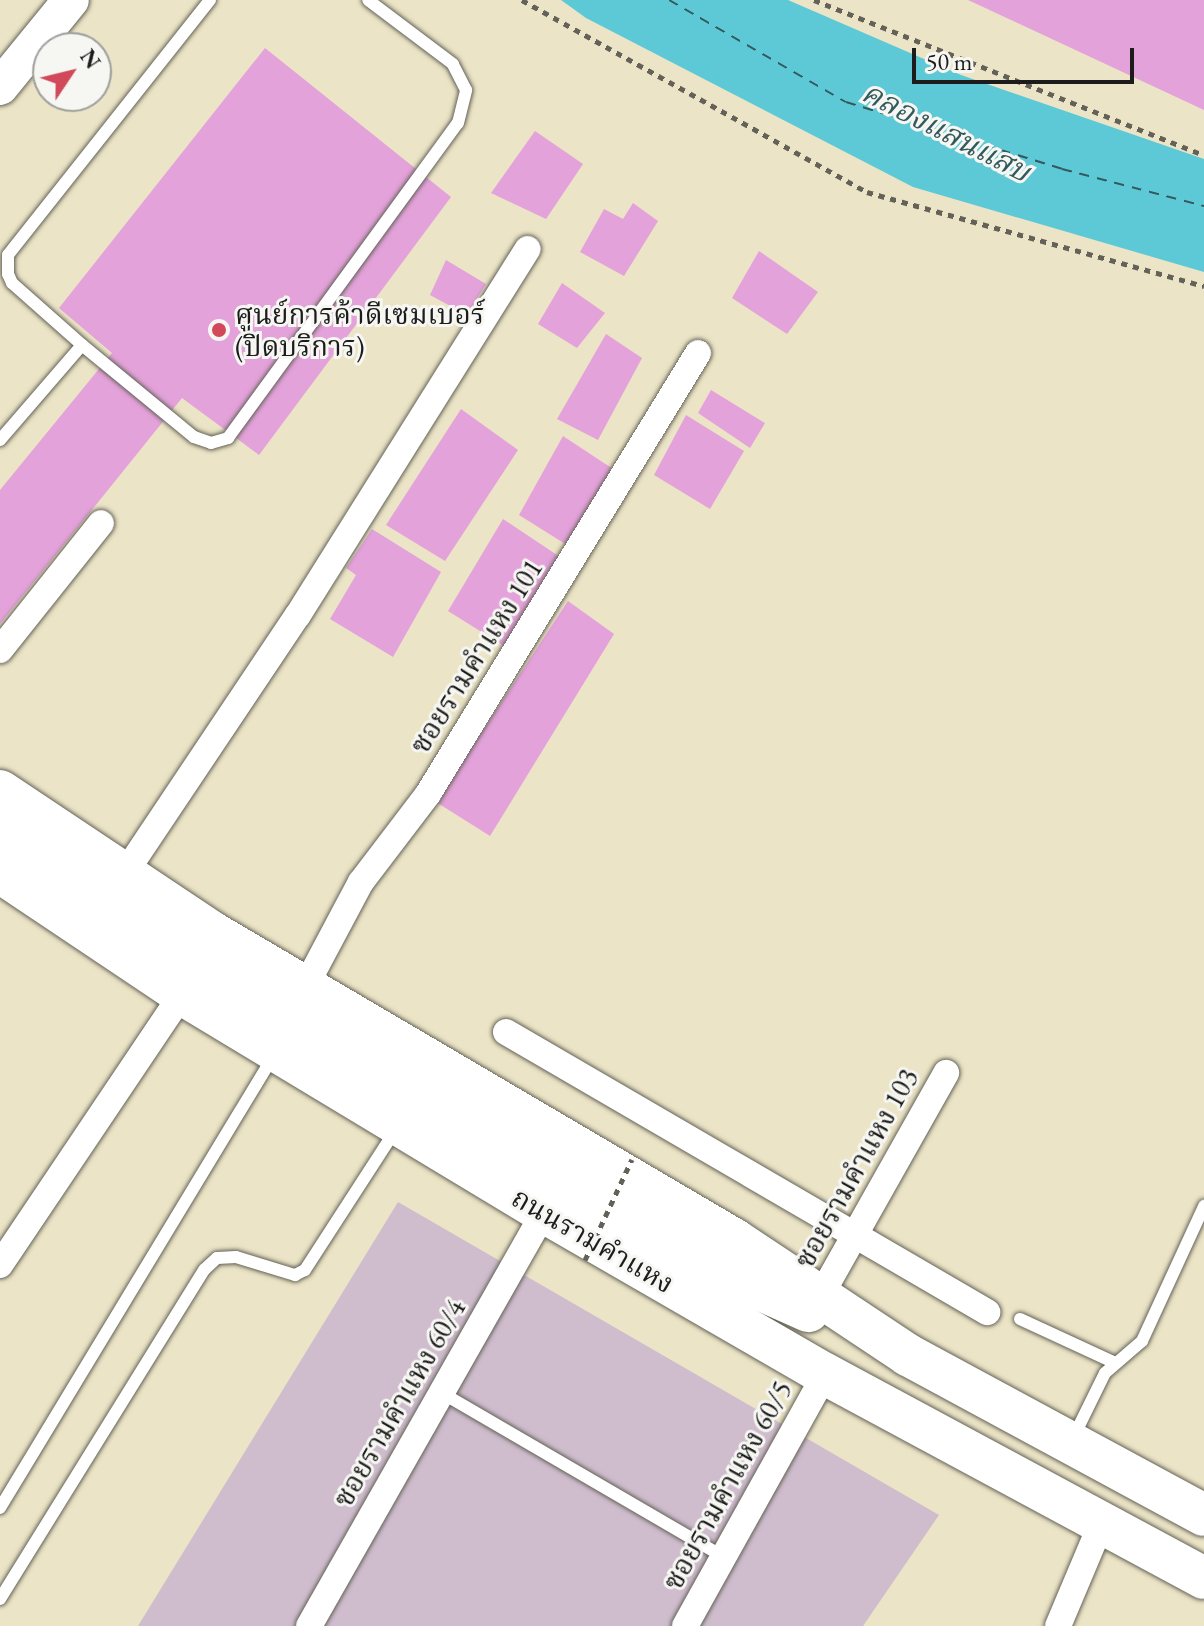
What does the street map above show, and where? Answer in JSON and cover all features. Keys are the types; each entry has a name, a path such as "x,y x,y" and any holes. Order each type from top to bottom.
{"main road":[{"path":"4,76 71,0"},
{"name":"ถนนรามคำแหง","path":"0,791 123,876 304,989 821,1295 908,1355"},
{"name":"ถนนรามคำแหง","path":"0,828 129,923 363,1064 750,1285 908,1355 1204,1515"},
{"name":"ถนนรามคำแหง","path":"0,872 182,994 544,1212 825,1374 1204,1578"}],"street":[{"path":"123,876 298,615 528,249"},
{"name":"ซอยรามคำแหง 101","path":"304,989 361,882 428,794 698,353"},
{"path":"0,650 101,523"},
{"path":"0,1265 182,994"},
{"path":"506,1032 987,1312"},
{"name":"ซอยรามคำแหง 103","path":"821,1295 946,1073"},
{"name":"ซอยรามคำแหง 60/4","path":"309,1626 544,1212"},
{"name":"ซอยรามคำแหง 60/5","path":"685,1626 825,1374"},
{"path":"1058,1626 1101,1524"}],"lane":[{"path":"210,0 8,255 12,283 194,437 211,443 228,438 458,123 466,90 453,64 368,0"},
{"path":"0,440 82,345"},
{"path":"0,1508 276,1052"},
{"path":"0,1599 205,1269 217,1258 236,1257 295,1275 305,1270 399,1125"},
{"path":"1070,1444 1113,1362 1142,1341 1204,1206"},
{"path":"1020,1319 1113,1362"},
{"path":"442,1393 724,1557"}],"path":[{"path":"522,0 867,192 1204,286"},
{"path":"814,0 1204,155"},
{"path":"585,1260 632,1159"}],"shaded area":[{"path":"398,1202 939,1515 863,1626 138,1626"}],"water":[{"name":"คลองแสนแสบ","path":"561,0 788,0 961,75 1204,159 1204,272 913,187 586,18"}],"building":[{"path":"968,0 1204,0 1204,110"},
{"name":"ศูนย์การค้าดีเซมเบอร์ (ปิดบริการ)","path":"265,48 451,197 259,455 182,398 0,624 0,490 112,353 59,308"},
{"path":"535,131 583,164 546,219 491,193"},
{"path":"633,203 658,221 624,276 580,252 604,209 623,219"},
{"path":"759,251 818,292 787,334 732,298"},
{"path":"446,260 486,284 467,315 430,295"},
{"path":"562,283 605,313 577,348 538,324"},
{"path":"606,334 642,358 598,440 557,419"},
{"path":"711,390 765,423 750,448 698,413"},
{"path":"461,409 518,450 445,561 386,525"},
{"path":"686,415 744,451 710,509 654,475"},
{"path":"563,436 613,469 570,547 519,515"},
{"path":"503,519 560,557 504,646 448,611"},
{"path":"372,529 441,572 393,657 330,619 356,575 346,568"},
{"path":"568,601 614,634 490,836 436,802"}],"ferry route":[{"path":"669,0 846,102 1062,169 1204,206"}],"place":[{"name":"ศูนย์การค้าดีเซมเบอร์ (ปิดบริการ)","path":"219,330"}]}
